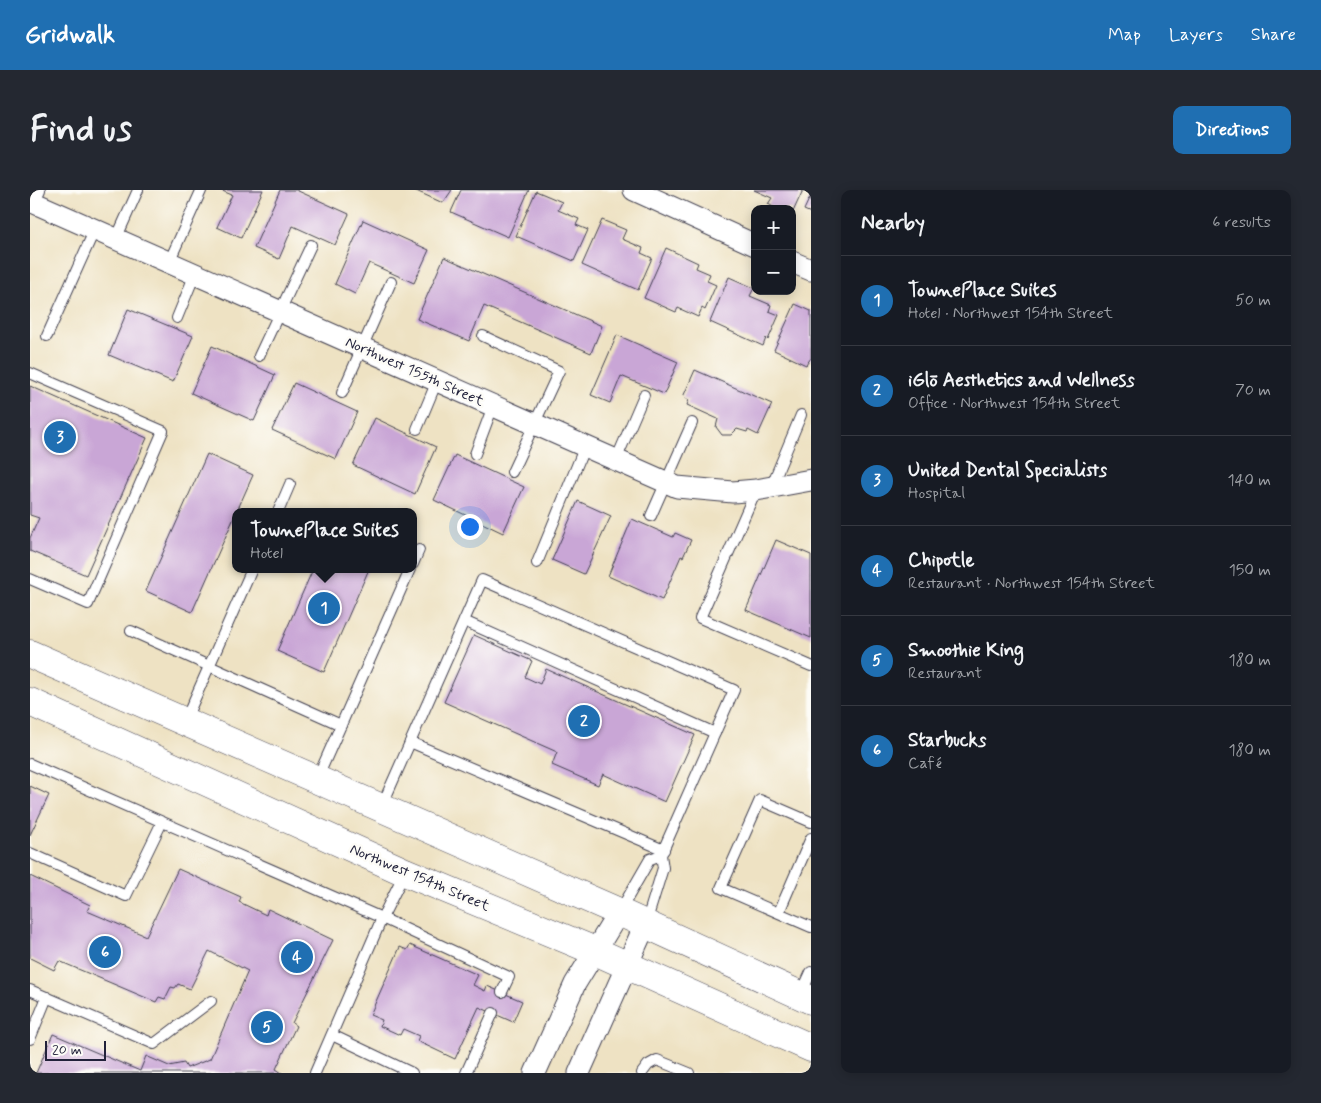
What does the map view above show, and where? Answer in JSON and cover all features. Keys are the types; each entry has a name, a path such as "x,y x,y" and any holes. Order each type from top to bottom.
{"main road":[{"path":"30,654 645,925 808,989"},
{"name":"Northwest 154th Street","path":"30,702 406,872 595,951 811,1048"}],"street":[{"path":"634,190 751,243"},
{"name":"Northwest 155th Street","path":"33,201 677,487 733,492 763,489 811,480"},
{"path":"796,264 811,270"},
{"path":"535,1073 575,984 619,912"},
{"path":"580,1073 645,925"}],"lane":[{"path":"116,239 138,190"},
{"path":"169,262 201,191"},
{"path":"47,336 95,229"},
{"path":"259,356 311,245"},
{"path":"177,318 195,274"},
{"path":"342,393 391,282"},
{"path":"482,336 559,371 512,472"},
{"path":"30,373 163,430 88,604 30,579"},
{"path":"417,429 437,381"},
{"path":"616,460 644,395"},
{"path":"474,454 493,406"},
{"path":"801,415 700,618 811,666"},
{"path":"651,516 692,423"},
{"path":"536,563 585,446"},
{"path":"280,508 290,484"},
{"path":"417,555 419,550"},
{"path":"184,722 250,573"},
{"path":"317,780 408,573"},
{"path":"380,809 482,580 734,690 662,852 663,868 645,925"},
{"path":"464,621 715,734"},
{"path":"131,631 341,725"},
{"path":"410,742 662,852"},
{"path":"30,764 382,918 509,977 502,992"},
{"path":"811,822 760,800 722,888 811,927"},
{"path":"30,854 126,896 162,822"},
{"path":"778,912 811,838"},
{"path":"619,912 650,859 662,852"},
{"path":"314,1073 382,918 406,872"},
{"path":"30,990 154,1044 211,1001"},
{"path":"30,1039 47,998"},
{"path":"466,1073 493,1013"},
{"path":"332,1035 412,1073"},
{"path":"642,1073 648,1065 657,1060 689,1073"}],"building":[{"path":"220,190 263,190 241,238 217,227 232,195"},
{"path":"280,190 296,190 349,214 335,245 293,226 279,259 254,248"},
{"path":"414,190 452,190 443,203"},
{"path":"461,190 529,190 508,237 451,212"},
{"path":"754,190 803,190 796,205 770,205 768,204 772,198"},
{"path":"536,191 562,202 558,210 579,219 576,225 588,230 574,261 516,236"},
{"path":"811,195 811,213 804,210"},
{"path":"363,220 429,250 414,283 369,263 355,294 335,284"},
{"path":"602,220 626,230 622,239 643,248 641,253 652,258 638,290 582,265"},
{"path":"666,248 698,263 696,268 710,274 707,281 716,285 705,310 702,308 698,317 678,308 676,312 644,298"},
{"path":"444,257 602,326 591,353 484,306 469,341 417,319"},
{"path":"729,277 751,287 750,296 771,305 769,311 779,315 768,340 766,338 763,346 710,322"},
{"path":"795,304 811,311 811,358 806,365 774,350"},
{"path":"128,309 193,336 173,382 109,355"},
{"path":"617,335 678,362 664,394 621,376 610,403 591,395"},
{"path":"212,346 275,375 254,421 191,393"},
{"path":"695,370 772,404 758,435 748,430 747,432 737,429 731,435 722,435 716,427 718,419 687,405 689,400 683,397"},
{"path":"294,383 357,412 336,459 272,430"},
{"path":"30,386 147,438 86,575 30,551 30,538 39,518 30,515"},
{"path":"375,418 436,447 415,494 353,465"},
{"path":"207,454 253,475 238,508 232,508 232,522 192,612 146,591"},
{"path":"455,455 524,487 503,533 434,500"},
{"path":"578,501 611,516 584,574 552,560"},
{"path":"632,519 673,537 675,533 691,540 683,557 681,556 662,600 608,576"},
{"path":"776,540 811,555 811,638 746,610"},
{"path":"311,573 367,573 324,672 277,651"},
{"path":"474,635 532,661 525,677 540,684 546,669 695,735 665,802 603,774 598,785 552,765 557,752 444,702"},
{"path":"30,786 49,795 30,835"},
{"path":"178,869 241,897 239,902 266,915 268,909 333,940 292,1023 296,1026 276,1069 282,1073 36,1073 53,1034 140,1071 146,1056 169,1066 184,1063 187,1068 210,1059 248,971 209,951 190,989 178,984 175,988 171,987 165,999 159,997 156,1002 59,961 54,970 30,958 30,876 90,905 87,911 146,936"},
{"path":"410,945 478,975 473,985 485,991 487,986 522,1001 513,1022 479,1007 455,1059 417,1041 419,1036 403,1029 400,1035 380,1026 382,1020 370,1015 400,947 407,950"}],"place":[{"name":"United Dental Specialists","path":"60,437"},
{"name":"TownePlace Suites","path":"324,608"},
{"name":"iGlō Aesthetics and Wellness","path":"584,721"},
{"name":"Starbucks","path":"105,952"},
{"name":"Chipotle","path":"297,957"},
{"name":"Smoothie King","path":"267,1027"}]}
